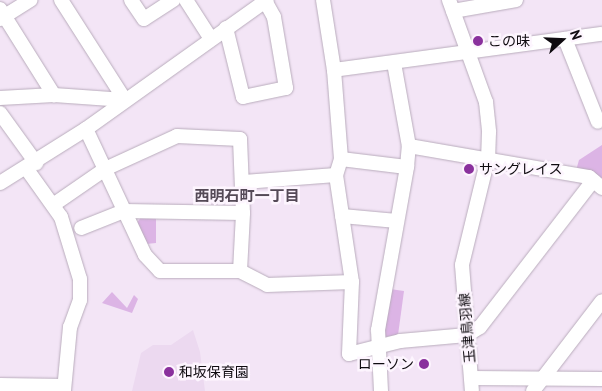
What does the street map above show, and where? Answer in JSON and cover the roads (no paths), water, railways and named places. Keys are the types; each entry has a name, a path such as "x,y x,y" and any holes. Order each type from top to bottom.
{"street":[{"path":"30,0 2,15 54,95"},
{"path":"61,0 125,100"},
{"path":"131,0 144,19 173,0"},
{"path":"186,0 211,39"},
{"path":"323,0 334,70 341,159 336,175 352,282 349,354 400,341 467,335 480,327 597,184 589,177 488,158 409,146"},
{"path":"451,5 516,0"},
{"path":"0,183 86,129 259,2 274,17 286,88 243,97 226,28"},
{"name":"玉津鳥羽線","path":"451,5 486,102 488,158 462,265 472,384"},
{"path":"334,70 602,34"},
{"path":"565,39 598,122"},
{"path":"381,391 378,330 407,167 409,146 394,63"},
{"path":"0,98 54,95 125,100"},
{"path":"0,113 53,205 62,217 80,279 80,300 70,327 64,388 0,385"},
{"path":"86,129 145,255 160,271 240,271 267,285 352,282"},
{"path":"53,205 105,169 177,136 240,139 244,182 240,271"},
{"path":"341,159 407,167"},
{"path":"244,182 336,175"},
{"path":"81,228 124,211 243,213"},
{"path":"342,216 397,221"},
{"path":"533,391 544,385 602,300"},
{"path":"472,384 544,385 602,379"}],"place":[{"name":"この味","path":"478,41"},
{"name":"サングレイス","path":"469,169"},
{"name":"ローソン","path":"424,364"},
{"name":"和坂保育園","path":"169,372"}],"district":[{"name":"西明石町一丁目","path":"247,196"}]}
